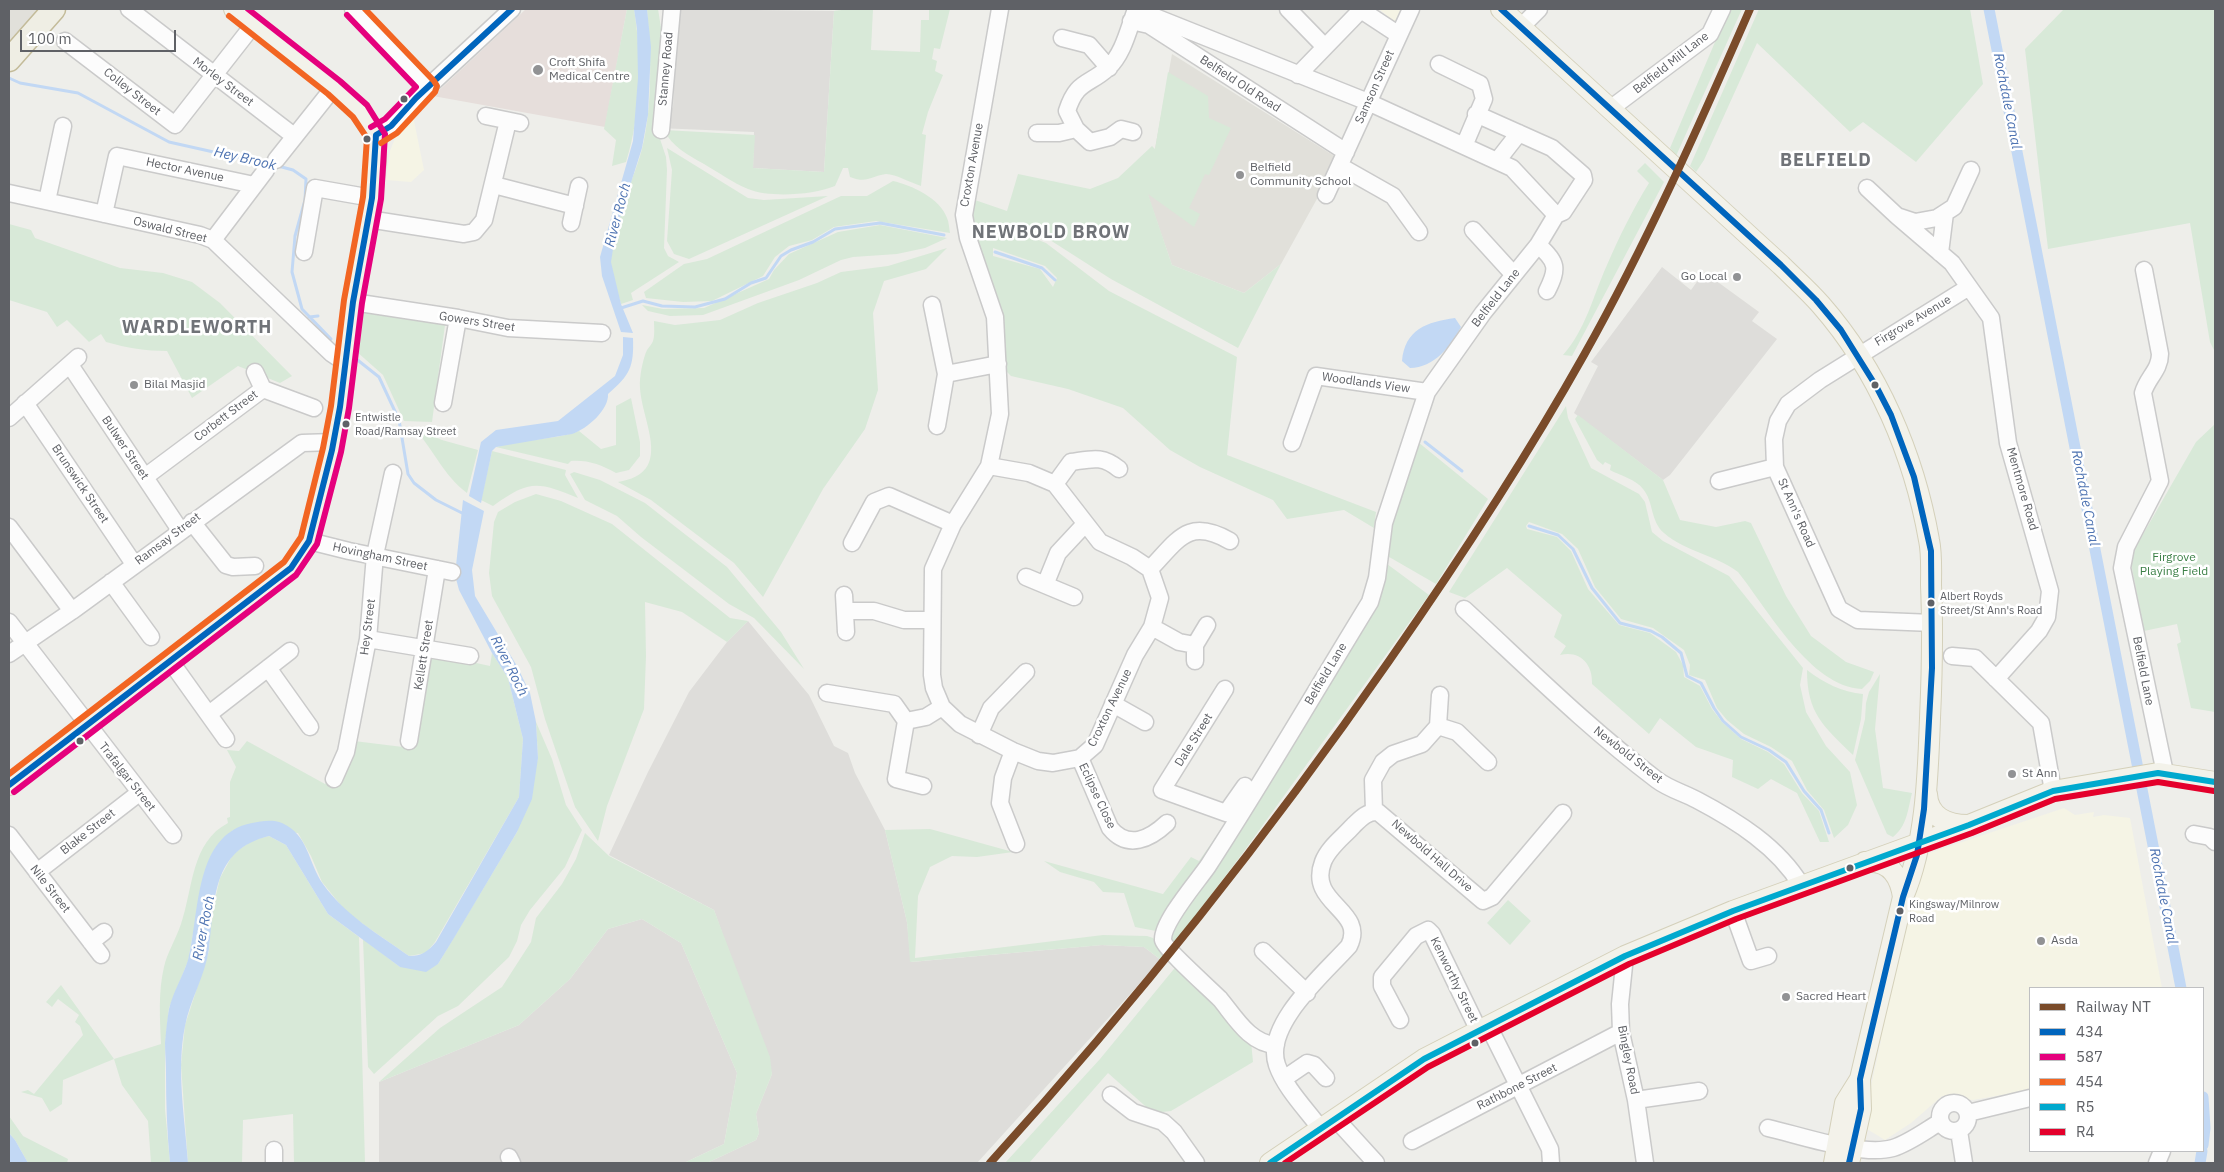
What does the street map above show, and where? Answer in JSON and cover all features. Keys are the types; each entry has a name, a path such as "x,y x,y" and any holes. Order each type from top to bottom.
{"highway":[{"path":"11,57 54,9"}],"main road":[{"path":"9,785 291,568 310,541 334,442 353,302 372,198 376,161 376,135 360,111 334,87 234,9"},
{"path":"1500,9 1781,265 1820,304 1857,355 1891,414 1917,488 1930,542 1933,623 1927,794 1913,874 1903,897 1860,1079 1845,1103 1843,1155"},
{"path":"1270,1163 1424,1059 1625,956 1733,912 1801,885 1969,825 2053,791 2162,773 2215,782"},
{"path":"1927,794 1930,807 1939,817 1950,823 1969,825"},
{"path":"1865,862 1879,862 1891,868 1898,878 1903,897"}],"street":[{"name":"Morley Street","path":"129,9 294,136"},
{"path":"353,9 428,87"},
{"path":"376,135 391,126 428,87 512,9"},
{"name":"Stanney Road","path":"661,130 672,9"},
{"name":"Croxton Avenue","path":"1000,9 964,215 968,238 995,316 1000,414 989,466 953,524 933,569 932,675 934,688 942,707 960,724 1013,752 1053,764 1080,758 1094,745 1135,656 1152,627 1160,598 1150,568"},
{"path":"1288,9 1325,47"},
{"name":"Samson Street","path":"1326,195 1411,9"},
{"path":"1521,27 1539,9"},
{"name":"Belfield Mill Lane","path":"1610,110 1710,34 1722,9"},
{"path":"1298,75 1361,10 1399,34"},
{"path":"1133,132 1120,129 1110,137 1090,142 1076,129 1067,110 1072,94 1109,68 1124,45 1134,13 1368,102 1500,162 1512,168 1556,215"},
{"name":"Belfield Old Road","path":"1134,13 1342,159"},
{"path":"214,76 254,24"},
{"path":"1062,38 1089,45 1109,68"},
{"name":"Colley Street","path":"71,48 175,125 214,76"},
{"path":"1439,64 1480,84 1484,99 1464,146"},
{"path":"212,240 334,87"},
{"path":"1476,114 1519,133 1502,156 1500,162"},
{"path":"368,219 464,234 474,232 484,220 514,122 486,116"},
{"path":"47,201 63,126"},
{"path":"1038,133 1059,133 1076,129"},
{"name":"Belfield Lane","path":"1276,1045 1254,1039 1204,982 1170,953 1163,939 1169,922 1208,866 1370,602 1377,578 1384,523 1427,392 1483,314 1538,245 1556,215 1563,212 1584,180 1583,175 1552,148 1519,133"},
{"name":"Hector Avenue","path":"104,214 117,156 254,185"},
{"path":"1342,159 1393,196 1419,232"},
{"path":"1897,216 1915,222 1937,218 1954,207 1971,170"},
{"path":"494,185 575,206"},
{"path":"571,223 579,186"},
{"path":"304,252 314,188 372,198"},
{"name":"Mentmore Road","path":"1867,188 1952,263 1991,318 2008,443 2050,591 2047,616 2039,630 1996,679"},
{"name":"Oswald Street","path":"9,193 200,235 212,240 331,353 346,363"},
{"path":"1940,253 1945,213"},
{"path":"1473,230 1514,274"},
{"path":"1538,245 1549,254 1555,264 1555,275 1547,291"},
{"name":"Belfield Lane","path":"2144,270 2160,354 2159,366 2145,386 2143,393 2160,481 2126,548 2122,568 2162,773"},
{"name":"Firgrove Avenue","path":"1857,355 1968,287"},
{"name":"Gowers Street","path":"353,302 458,318 508,328 602,333"},
{"path":"932,305 946,374 937,426"},
{"path":"443,403 458,318"},
{"name":"St Ann's Road","path":"1857,355 1788,404 1778,421 1774,439 1775,467 1839,609 1858,620 1933,623"},
{"name":"Bulwer Street","path":"14,411 74,361 145,477 186,526 226,565 233,567 254,566"},
{"path":"946,374 998,364"},
{"path":"255,372 263,389"},
{"name":"Woodlands View","path":"1292,443 1316,376 1427,392"},
{"name":"Corbett Street","path":"145,477 263,389 314,408"},
{"name":"Brunswick Street","path":"14,411 134,564"},
{"name":"Ramsay Street","path":"9,654 72,611 302,442 334,442"},
{"path":"1056,484 1071,462 1092,458 1108,460 1119,469"},
{"path":"989,466 1029,473 1056,484 1100,542 1150,568 1187,532 1201,530 1214,532 1230,541"},
{"path":"1719,481 1775,467"},
{"name":"Hey Street","path":"334,779 346,752 368,639 375,555 394,473"},
{"path":"852,543 874,502 889,496 953,524"},
{"path":"1045,585 1058,553 1085,524"},
{"path":"9,526 72,611"},
{"name":"Hovingham Street","path":"310,541 349,551 445,570"},
{"name":"Kellett Street","path":"409,741 425,649 445,570"},
{"path":"1026,577 1074,598"},
{"path":"111,582 151,637"},
{"path":"844,595 847,611 846,632"},
{"name":"Newbold Street","path":"1464,609 1600,734 1659,782 1698,800 1742,826 1778,854 1791,868 1801,885"},
{"path":"847,611 874,611 904,620 932,620"},
{"name":"Trafalgar Street","path":"9,622 64,696 173,835"},
{"path":"1152,627 1195,653 1207,625"},
{"path":"368,639 470,656"},
{"path":"209,714 290,651"},
{"path":"1952,656 1975,658 2041,723 2053,791"},
{"path":"171,662 226,739"},
{"path":"268,668 310,727"},
{"path":"979,735 992,708 1026,672"},
{"name":"Dale Street","path":"1225,690 1162,790 1226,813 1260,764 1279,751"},
{"path":"827,693 889,702 894,704 906,721"},
{"path":"1376,1163 1327,1123 1285,1078 1278,1067 1275,1056 1276,1045 1285,1020 1306,993 1350,946 1353,940 1351,924 1346,915 1329,900 1323,887 1321,875 1323,861 1360,819 1374,812 1373,780 1383,762 1393,754 1422,744 1438,726 1440,695"},
{"path":"1113,704 1145,722"},
{"path":"906,721 926,717 942,707"},
{"path":"906,721 889,782 923,786"},
{"path":"1438,726 1457,732 1488,762"},
{"path":"1013,752 1003,778 1000,803 1016,844"},
{"name":"Eclipse Close","path":"1080,758 1110,828 1116,836 1135,841 1155,834 1167,823"},
{"name":"Blake Street","path":"37,872 139,793"},
{"name":"Newbold Hall Drive","path":"1374,812 1383,814 1483,901 1492,897 1563,813"},
{"path":"2194,834 2210,837 2215,842"},
{"name":"Nile Street","path":"9,835 37,872 98,937 101,955"},
{"path":"1733,912 1752,961 1768,956"},
{"name":"Kenworthy Street","path":"1400,1020 1382,986 1382,977 1416,936 1428,930 1518,1086 1550,1149 1551,1163"},
{"path":"1263,951 1306,993"},
{"name":"Bingley Road","path":"1625,956 1620,1004 1622,1032 1636,1100 1645,1163"},
{"name":"Rathbone Street","path":"1412,1141 1622,1032"},
{"path":"1285,1078 1307,1063 1314,1065 1326,1078"},
{"path":"1636,1100 1699,1091"},
{"path":"1110,1095 1133,1112 1163,1122 1174,1132 1196,1163"},
{"path":"1968,1113 2029,1098"},
{"path":"1950,1103 1963,1106 1968,1113 1966,1126 1959,1131 1949,1131 1940,1122 1940,1112 1950,1103"},
{"path":"1768,1128 1843,1155 1894,1148 1940,1122"},
{"path":"1959,1131 1964,1163"}],"shaded area":[{"path":"9,9 39,9 9,41"},
{"name":"Croft Shifa Medical Centre","path":"526,9 627,9 605,127 433,96"},
{"path":"678,9 834,11 824,172 753,168 754,132 658,128 673,107"},
{"path":"1379,9 1404,9 1397,24"},
{"name":"Belfield Community School","path":"1172,54 1339,159 1281,264 1244,293 1172,265 1147,193"},
{"path":"413,116 424,170 411,182 386,180 390,151 396,136"},
{"path":"1662,267 1691,290 1704,272 1759,312 1752,321 1777,339 1670,475 1663,480 1574,413 1598,366 1591,362"},
{"path":"748,621 809,695 834,746 848,753 855,773 885,830 907,922 911,962 1102,945 1144,947 1161,960 977,1163 707,1163 756,1140 759,1133 756,1114 772,1074 714,910 609,855 648,772 689,692 727,642"},
{"path":"2064,808 2075,815 2094,812 2093,817 2104,815 2130,818 2162,987 2029,987 2029,1090 1973,1100 1942,1096 1911,1123 1885,1140 1862,1126 1881,1041 1873,1025 1929,853"},
{"path":"642,919 681,943 737,1073 724,1144 684,1163 379,1163 379,1082 519,1025 570,979 608,929"}],"green space":[{"path":"627,9 634,9 637,28 639,86 635,125 626,162 612,166 616,140 604,129"},
{"path":"647,9 658,9 662,34 657,130 666,157 667,170 664,248 668,256 679,262 631,293 633,300 621,304 612,273 612,249 622,206 638,163 646,132 650,79"},
{"path":"873,9 871,50 920,52 921,20 929,20 929,9 950,9 940,49 934,48 932,59 937,61 935,71 943,75 928,112 922,134 926,135 921,186 890,174 865,180 856,179 850,177 848,168 843,168 835,186 826,189 791,194 757,192 737,184 686,154 667,136 664,130 755,135 753,168 824,172 834,11"},
{"path":"1729,9 1742,9 1676,156 1670,148"},
{"path":"1759,9 1970,9 1983,84 1916,162 1863,122 1850,132 1757,43 1704,160 1696,172 1690,166"},
{"path":"2064,9 2215,9 2215,352 2210,342 2190,223 2048,249 2025,49"},
{"path":"1168,72 1208,96 1209,118 1231,128 1209,175 1205,174 1189,208 1200,214 1194,227 1148,194 1172,265 1244,293 1281,264 1238,348 1111,279 1039,233 1024,228 996,225 972,228 972,199 1007,211 1018,174 1090,189 1118,178 1152,146 1155,149"},
{"path":"667,148 748,198 764,200 828,196 689,259 674,254 667,241 672,170"},
{"path":"1645,163 1664,182 1572,356 1563,355 1578,334 1616,244 1649,183 1637,171"},
{"path":"893,181 916,189 938,204 948,220 950,233 876,221 834,227 812,240 789,246 775,257 763,276 712,301 683,302 646,298 644,292 684,264 707,259 841,196 867,196"},
{"path":"9,224 31,230 35,238 120,268 163,273 192,282 220,303 292,376 280,383 238,366 192,398 167,351 144,350 106,342 101,334 89,342 67,320 57,327 47,312 9,300"},
{"path":"880,225 947,238 925,248 897,254 853,257 841,260 799,280 703,315 670,316 648,311 642,305 663,309 704,308 769,279 774,270 789,254 838,232"},
{"path":"996,232 1028,236 1046,243 1109,291 1237,357 1227,455 1376,512 1374,528 1344,510 1287,519 1273,500 1200,467 1170,450 1123,408 1068,389 1011,376 1002,367 975,235","holes":["993,248 1045,266 1057,278 1053,287 1040,269 993,256"]},
{"path":"947,248 926,269 884,281 873,313 878,390 865,429 823,489 763,597 734,563 651,500 618,482 635,477 646,468 651,458 649,431 640,384 644,358 654,339 654,321 675,325 720,320 758,303 817,283 841,272 888,266"},
{"path":"361,312 445,325 432,422 404,421 383,375 356,351"},
{"path":"631,398 640,442 640,456 629,470 616,473 589,462 571,461 568,464 496,447 579,431 601,449 616,445 616,406"},
{"path":"1566,406 1568,418 1591,468 1639,494 1645,502 1652,532 1663,541 1729,576 1803,668 1800,685 1806,712 1826,746 1850,772 1857,805 1848,825 1834,838 1824,810 1807,790 1792,761 1771,747 1744,734 1727,720 1717,708 1705,680 1689,675 1690,665 1684,650 1653,628 1621,619 1595,587 1578,549 1562,534 1529,522 1526,526 1527,529 1557,537 1571,551 1588,589 1619,625 1650,633 1676,652 1683,665 1684,677 1700,686 1712,709 1722,722 1741,739 1768,752 1784,764 1802,793 1819,811 1829,842 1820,842 1797,793 1771,779 1758,789 1732,777 1733,760 1696,747 1660,718 1649,734 1592,684 1590,670 1584,660 1574,655 1560,655 1566,646 1554,637 1562,615 1507,568 1465,598 1449,592"},
{"path":"1578,415 1663,480 1680,520 1716,527 1745,521 1751,523 1786,596 1811,636 1846,662 1874,672 1870,681 1862,689 1843,685 1825,675 1792,644 1738,572 1720,561 1682,545 1664,533 1656,523 1649,500 1640,486 1632,480 1610,470 1611,465 1605,462 1603,465 1597,460 1575,419"},
{"name":"Firgrove Playing Field","path":"2215,424 2215,712 2191,708 2177,644 2181,642 2177,624 2144,631 2131,563 2134,550 2196,442"},
{"path":"414,428 442,440 478,450 467,493 451,478"},
{"path":"1418,442 1488,499 1436,584 1384,554 1387,523"},
{"path":"492,451 566,470 565,475 578,498 552,488 534,486 516,491 493,506 481,500"},
{"path":"574,472 600,480 645,503 727,567 781,632 804,669 754,618 729,604 641,537 617,516 585,500 570,474"},
{"path":"536,494 561,501 612,524 730,618 748,621 727,642 682,612 645,602 646,656 644,709 607,806 598,841 575,807 545,719 531,667 492,596 489,573 494,522 498,512 515,502"},
{"path":"1383,561 1429,595 1242,854 1171,948 1170,931 1364,620"},
{"path":"430,653 490,666 492,653 508,678 523,739 519,797 435,942 426,953 409,956 347,913 322,882 311,856 298,833 233,830 193,934 188,961 169,1008 165,1045 165,1109 170,1163 151,1163 148,1121 122,1085 114,1059 161,1044 160,996 165,962 181,924 200,854 216,831 228,823 227,818 230,817 230,782 236,767 227,750 239,751 247,741 325,784 344,754 346,740 411,748"},
{"path":"1807,670 1834,686 1863,694 1861,719 1853,755 1833,736 1819,718 1810,697"},
{"path":"1880,674 1875,729 1883,788 1912,793 1904,822 1898,833 1893,837 1887,834 1855,760 1865,719 1869,692"},
{"path":"536,722 552,759 566,805 582,830 565,867 530,910 521,925 517,941 509,957 458,1006 438,1016 374,1074 368,1067 363,939 400,967 438,964 517,832 538,758"},
{"path":"1226,822 1228,823 1156,931 1135,927 1124,893 1103,892 1094,882 1060,872 1044,861 1163,894 1191,857 1199,861"},
{"path":"930,829 1013,852 977,857 952,856 930,867 918,896 915,958 1103,935 1147,936 1153,938 1166,954 1161,960 1144,947 1102,945 910,962 907,922 885,830"},
{"path":"585,833 609,856 714,910 770,1057 772,1074 756,1114 759,1133 756,1140 707,1163 684,1163 724,1144 737,1073 681,943 642,919 608,929 570,979 519,1025 379,1082 440,1028 502,987 531,942 536,918 562,884 576,859"},
{"path":"269,836 286,845 328,914 359,937 365,1163 294,1163 293,1114 243,1120 242,1163 188,1163 181,1065 185,1025 209,951 211,916 220,878 233,854 252,840"},
{"path":"1508,900 1531,921 1510,945 1487,923"},
{"path":"1178,964 1251,1041 1253,1062 1171,1111 1153,1113 1108,1073 1029,1163 1005,1163 1100,1059"},
{"path":"61,985 114,1059 63,1080 62,1104 50,1112 42,1098 21,1092 28,1090 34,1094 83,1035 80,1026 75,1022 79,1015 58,999 52,1007 46,1002"},
{"path":"9,1116 23,1136 68,1159 67,1163 28,1163 9,1133"}],"water":[{"name":"River Roch","path":"634,9 647,9 651,47 648,115 642,148 616,230 611,262 621,304 633,333 621,332 602,276 600,257 633,141 638,78 637,29"},
{"path":"1455,318 1461,327 1441,355 1419,367 1410,368 1402,361 1408,341 1419,329 1435,322"},
{"path":"623,337 633,338 633,356 629,370 626,376 608,394 605,406 596,418 578,432 572,434 496,447 492,451 481,503 469,496 481,442 496,430 558,421 615,376 623,355"},
{"name":"River Roch","path":"463,500 484,511 472,570 475,596 517,666 530,693 536,722 538,758 532,799 517,832 454,938 438,964 426,972 400,967 328,914 286,845 269,836 250,843 236,853 226,865 215,896 207,959 190,1007 182,1043 181,1077 188,1163 170,1163 165,1043 168,1013 188,960 202,879 209,859 219,843 233,830 252,823 271,821 282,823 291,828 303,842 323,884 341,905 409,956 417,955 427,951 436,942 519,797 523,739 508,678 492,653 459,590 455,575"},
{"path":"9,1133 15,1140 28,1163 9,1163"}],"waterway":[{"name":"Rochdale Canal","path":"1989,9 2181,987"},
{"name":"Hey Brook","path":"9,78 20,83 78,93 169,142 267,164"},
{"name":"Hey Brook","path":"278,166 293,170 306,179 305,200 295,236 292,272 302,309 331,339"},
{"path":"621,308 643,301 662,306 695,307 725,299 751,283 766,278 781,256 813,242 835,229 880,223 944,235"},
{"path":"995,252 1042,268 1055,280"},
{"name":"Hey Brook","path":"309,317 318,316"},
{"name":"Hey Brook","path":"355,358 379,377 399,420 408,474 414,483 436,500 466,515"},
{"path":"1425,442 1462,471"},
{"path":"1529,526 1558,535 1573,549 1592,588 1620,623 1651,631 1662,637 1681,653 1687,676 1701,683 1723,721 1741,737 1769,750 1786,762 1804,791 1821,810 1829,833"},
{"name":"Rochdale Canal","path":"2204,1112 2204,1136"},
{"name":"Rochdale Canal","path":"2200,1163 2202,1152"}],"rail line":[{"name":"NT","path":"990,1163 1096,1042 1198,918 1343,727 1415,624 1515,472 1607,313 1672,184 1750,9"}],"transit line":[{"name":"587","path":"14,792 296,575 317,544 341,452 349,408 362,303 381,199 385,134 367,105 340,81 248,9"},
{"name":"454","path":"365,9 437,86 435,92 397,133 381,143"},
{"name":"434","path":"9,785 291,568 309,541 332,450 340,407 353,302 372,198 376,135 391,126 416,98 512,9"},
{"name":"434","path":"1501,9 1781,265 1816,300 1841,330 1876,386 1891,415 1914,477 1931,551 1932,668 1924,809 1917,855 1903,897 1860,1079 1861,1109 1849,1163"},
{"name":"587","path":"347,15 416,87 385,119 371,127"},
{"name":"454","path":"9,774 284,562 301,537 323,448 331,406 344,300 363,197 367,138 353,117 328,94 229,16"},
{"name":"R5","path":"1270,1163 1424,1059 1625,956 1733,911 1969,825 2053,791 2158,773 2215,782"},
{"name":"R4","path":"1285,1163 1428,1067 1629,964 1736,919 1972,833 2055,799 2158,782 2214,791"}],"place":[{"name":"Croft Shifa Medical Centre","path":"538,70"},
{"name":"Belfield Community School","path":"1240,175"},
{"name":"Go Local","path":"1737,277"},
{"name":"Bilal Masjid","path":"134,385"},
{"name":"Entwistle Road/Ramsay Street","path":"346,424"},
{"name":"Albert Royds Street/St Ann's Road","path":"1931,603"},
{"name":"St Ann","path":"2012,774"},
{"name":"Kingsway/Milnrow Road","path":"1900,911"},
{"name":"Asda","path":"2041,941"},
{"name":"Sacred Heart","path":"1786,997"}],"district":[{"name":"BELFIELD","path":"1826,161"},
{"name":"NEWBOLD BROW","path":"1051,233"},
{"name":"WARDLEWORTH","path":"197,328"}]}
